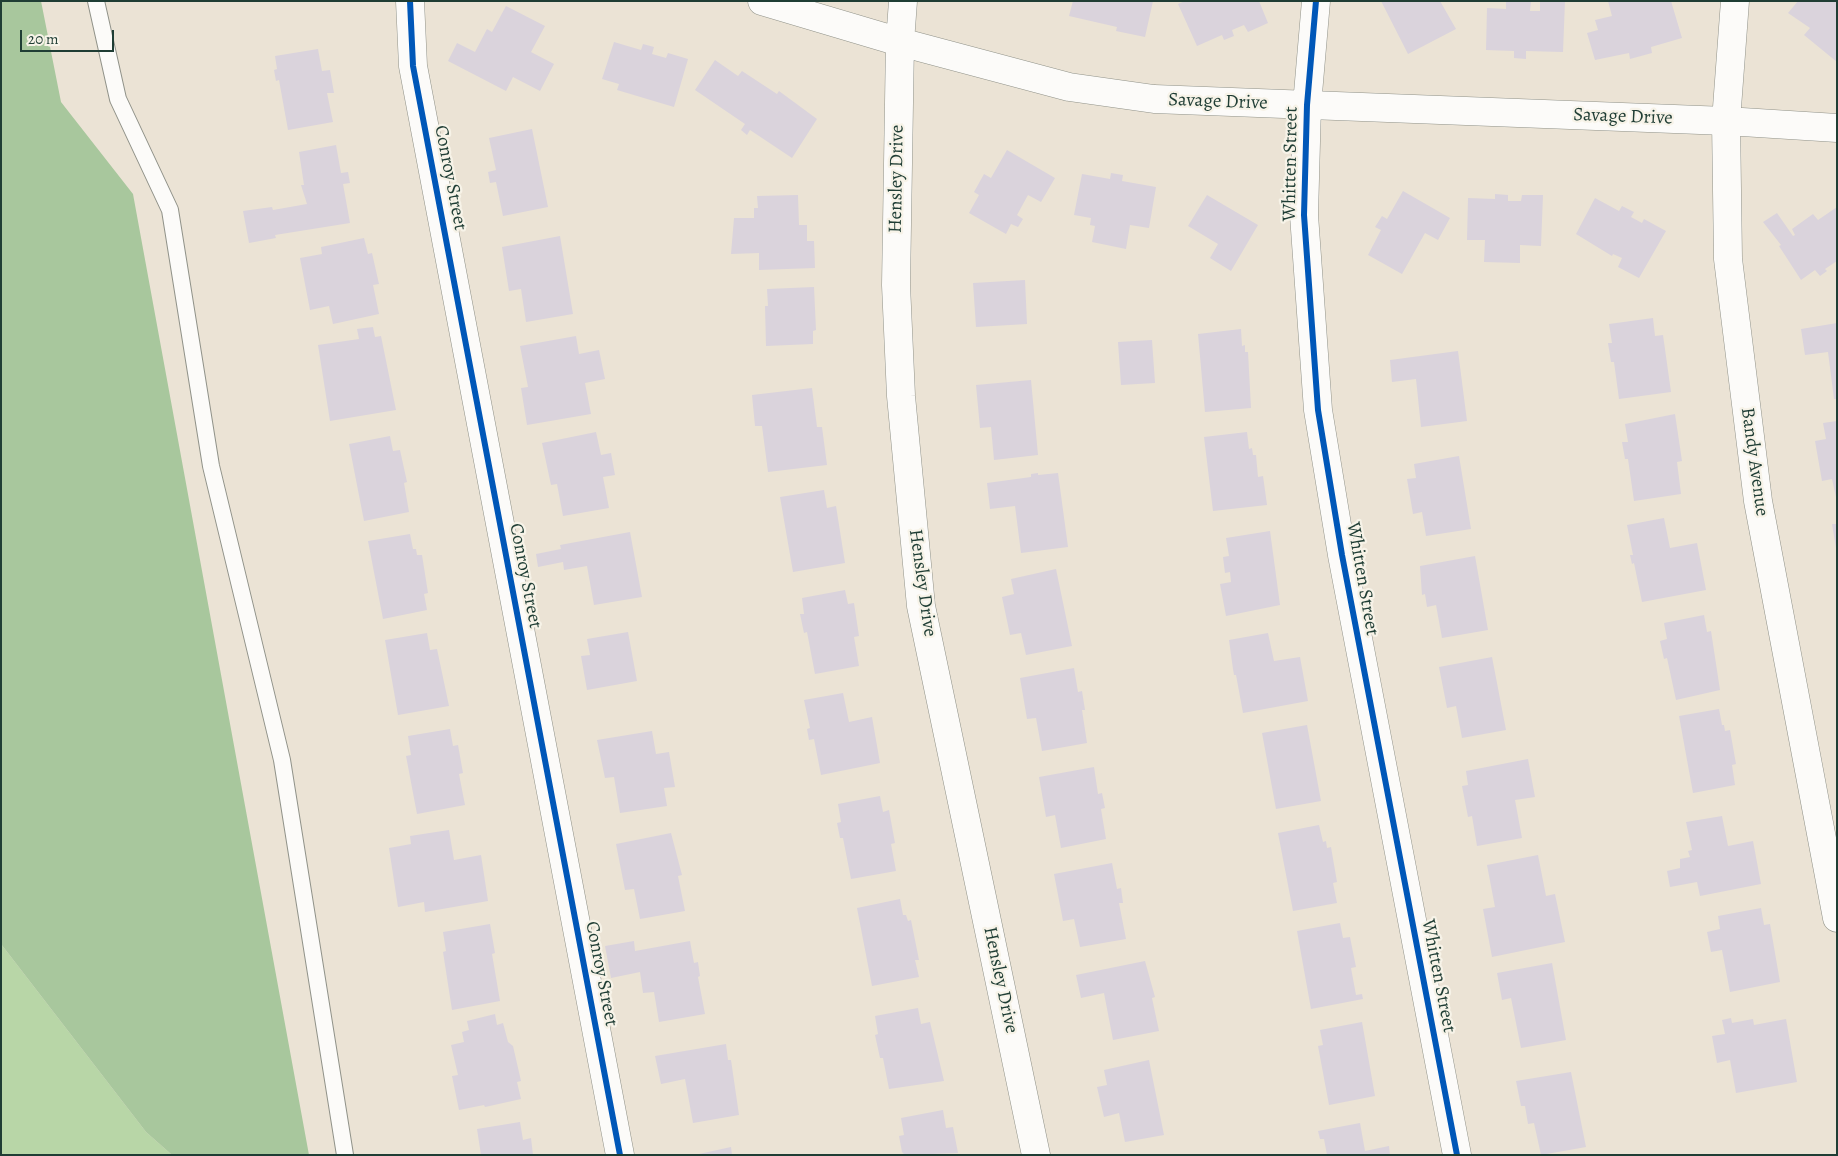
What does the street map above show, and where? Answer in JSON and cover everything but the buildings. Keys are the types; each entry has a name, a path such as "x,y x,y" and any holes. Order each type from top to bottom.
{"street":[{"name":"Conroy Street","path":"410,1 413,66 620,1155"},
{"name":"Savage Drive","path":"762,1 900,42 1069,87 1154,99 1726,121 1837,128"},
{"name":"Hensley Drive","path":"903,1 900,42 896,285 902,396 921,606 1036,1155"},
{"name":"Whitten Street","path":"1316,1 1307,105 1304,215 1318,410 1342,555 1457,1155"},
{"name":"Bandy Avenue","path":"1735,1 1726,121 1728,259 1758,501 1837,918"}],"lane":[{"path":"96,1 118,99 170,210 211,466 282,760 345,1155"}],"green space":[{"path":"1,1 41,1 61,102 133,194 309,1155 172,1155 146,1132 1,944"},
{"path":"1,944 146,1132 172,1155 1,1155"}],"cycle path":[{"path":"410,1 413,66 620,1155"},
{"path":"1316,1 1307,105 1304,215 1318,410 1342,555 1457,1155"}]}
